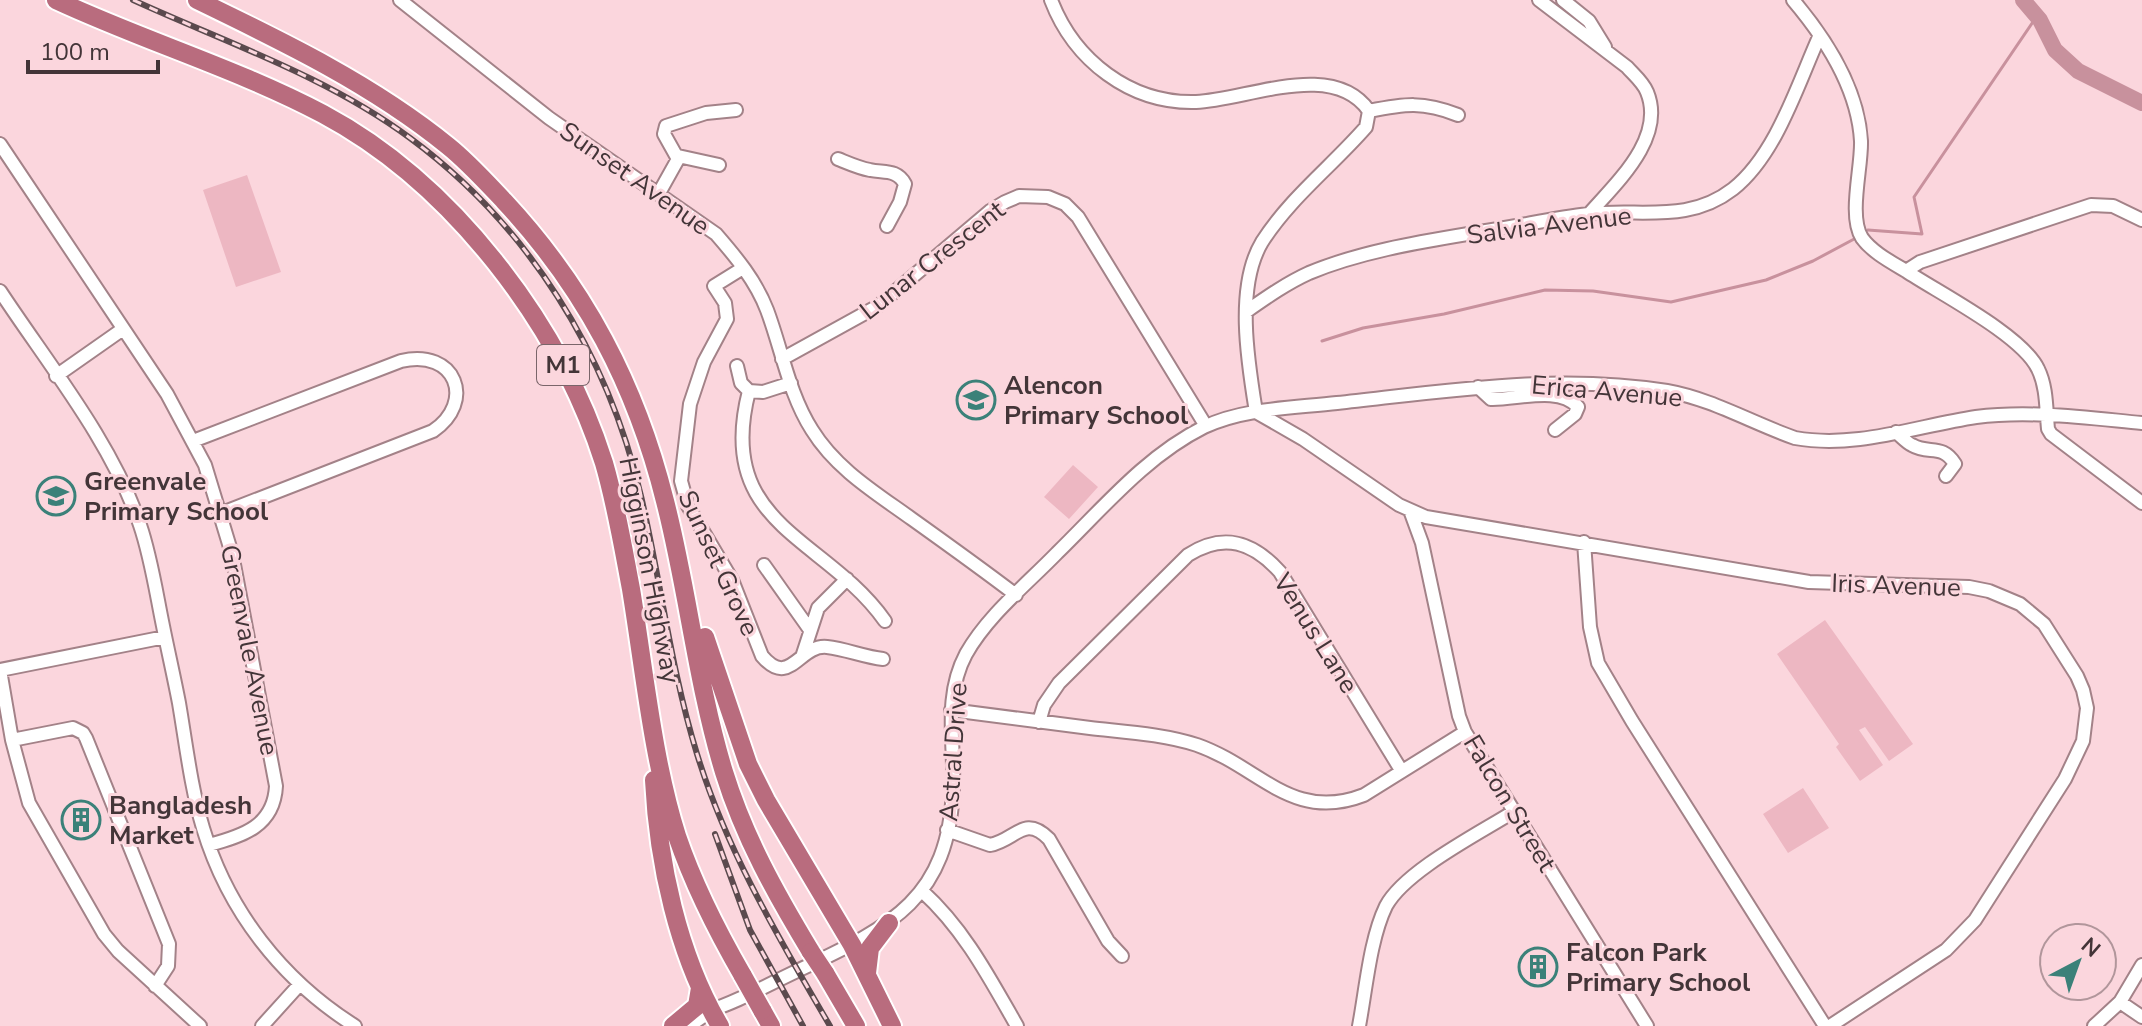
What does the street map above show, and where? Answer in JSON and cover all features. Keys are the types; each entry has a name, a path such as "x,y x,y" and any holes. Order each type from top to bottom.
{"highway":[{"name":"Higginson Highway","path":"56,0 269,89 342,125 382,151 423,187 462,224 500,267 553,346 575,388 604,463 621,533 665,789 677,834 708,914 767,1018"},
{"name":"Higginson Highway","path":"197,0 277,39 406,114 450,147 532,232 570,281 606,341 647,435 666,502 716,739 751,843 774,890 856,1026"},
{"path":"666,502 714,667 748,764 779,823 852,945 892,1026"},
{"path":"649,701 654,786 669,886 700,988 715,1018"},
{"path":"867,973 870,948 889,923"},
{"path":"674,1026 697,1006 700,988"}],"street":[{"name":"Sunset Avenue","path":"400,0 549,118 716,234 743,268 766,309 791,383 812,431 837,462 1016,595"},
{"path":"1051,0 1064,28 1092,63 1111,79 1137,92 1164,99 1197,102 1302,84 1344,90 1361,98 1369,111 1366,127 1294,201 1261,243 1249,281 1247,311 1256,412"},
{"path":"1539,0 1627,67 1647,92 1650,119 1641,149 1589,214"},
{"path":"1563,0 1589,21 1609,54"},
{"path":"1793,0 1842,73 1858,120 1861,144 1856,216 1858,230 1871,248 1983,320 2029,356 2042,380 2048,429 2056,439 2142,503"},
{"name":"Salvia Avenue","path":"1247,311 1293,280 1354,259 1440,239 1589,214 1683,212 1717,201 1763,157 1819,37"},
{"path":"1369,111 1418,103 1437,106 1458,115"},
{"path":"719,165 678,156 664,134 666,126 686,118 736,110"},
{"name":"Greenvale Avenue","path":"0,144 167,394 193,441 222,513 276,786 273,805 263,822 244,833 209,845"},
{"path":"659,193 678,156"},
{"path":"838,159 901,177 905,184 900,202 887,226"},
{"name":"Lunar Crescent","path":"782,359 878,306 990,211 1019,196 1048,197 1065,204 1078,217 1206,426"},
{"path":"1906,271 1920,262 2091,205 2113,206 2142,220"},
{"name":"Sunset Grove","path":"743,268 714,286 725,303 727,319 704,362 690,404 681,481 688,506 732,580 762,656 769,664 778,669 787,668 816,647 826,646 883,659"},
{"path":"0,291 112,461 131,501 147,549 202,826 239,910 267,950 300,984 355,1026"},
{"path":"56,376 123,329"},
{"path":"193,441 415,357 434,360 448,370 454,381 453,405 444,424 433,431 222,513"},
{"path":"737,366 741,383 749,391 763,392 791,383"},
{"name":"Erica Avenue","path":"1256,412 1478,387 1562,383 1665,391 1701,400 1795,438 1814,441 1835,442 1978,417 2047,417 2142,423"},
{"path":"1478,387 1491,399 1550,396 1574,403 1578,407 1575,414 1555,430"},
{"path":"749,391 742,417 742,443 756,495 806,549 862,591 885,621"},
{"name":"Astral Drive","path":"715,1018 889,923 922,891 931,877 947,830 953,788 951,710 956,681 966,654 987,624 1146,465 1206,426 1256,412"},
{"name":"Iris Avenue","path":"1256,412 1303,439 1411,513 1809,582 1953,585 1989,591 2031,611 2050,631 2077,676 2087,708 2078,755 1975,920 1946,950 1827,1026"},
{"path":"1896,432 1912,445 1933,448 1949,455 1955,464 1946,476"},
{"name":"Falcon Street","path":"1411,513 1422,543 1465,732 1647,1026"},
{"path":"1584,542 1590,627 1598,663 1619,701 1827,1026"},
{"name":"Venus Lane","path":"1039,722 1044,705 1059,683 1188,555 1209,545 1236,543 1259,552 1280,572 1401,770"},
{"path":"764,565 810,630"},
{"path":"802,657 823,601 847,579"},
{"path":"165,637 0,670 12,740 24,789 35,817 104,934 118,951 200,1026"},
{"path":"951,710 1148,734 1198,745 1307,803 1326,804 1346,802 1364,795 1465,732"},
{"path":"12,740 73,728 86,738 169,944 168,966 155,986"},
{"path":"1359,1026 1379,926 1391,899 1414,875 1513,812"},
{"path":"947,830 990,845 1028,828 1042,831 1058,853 1108,941 1122,956"},
{"path":"922,891 963,935 1017,1026"},
{"path":"2094,1026 2120,1002 2142,965"},
{"path":"262,1026 300,984"},
{"path":"2120,1002 2142,1017"},
{"path":"674,1026 715,1018"},
{"path":"689,1026 715,1018"}],"shaded area":[{"path":"247,175 281,272 236,287 203,190"},
{"path":"1073,465 1098,487 1069,519 1044,497"},
{"path":"1825,620 1913,744 1889,761 1865,727 1859,730 1883,765 1860,781 1836,747 1839,744 1777,654"},
{"path":"1803,788 1829,828 1788,853 1763,814"}],"waterway":[{"path":"2023,0 2040,20 2055,50 2078,71 2142,103"},
{"path":"1868,230 1922,234 1914,197 2037,16"},
{"path":"1322,341 1363,328 1444,314 1545,290 1593,291 1671,302 1766,280 1813,261 1856,238"}],"railway":[{"path":"133,0 310,78 378,116 410,138 491,211 526,252 557,296 585,343 608,392 626,443 648,528 680,690 709,790 756,894 830,1026"},
{"path":"715,834 750,930 803,1026"}],"place":[{"name":"Alencon Primary School","path":"976,400"},
{"name":"Greenvale Primary School","path":"56,496"},
{"name":"Bangladesh Market","path":"81,820"},
{"name":"Falcon Park Primary School","path":"1538,967"}]}
